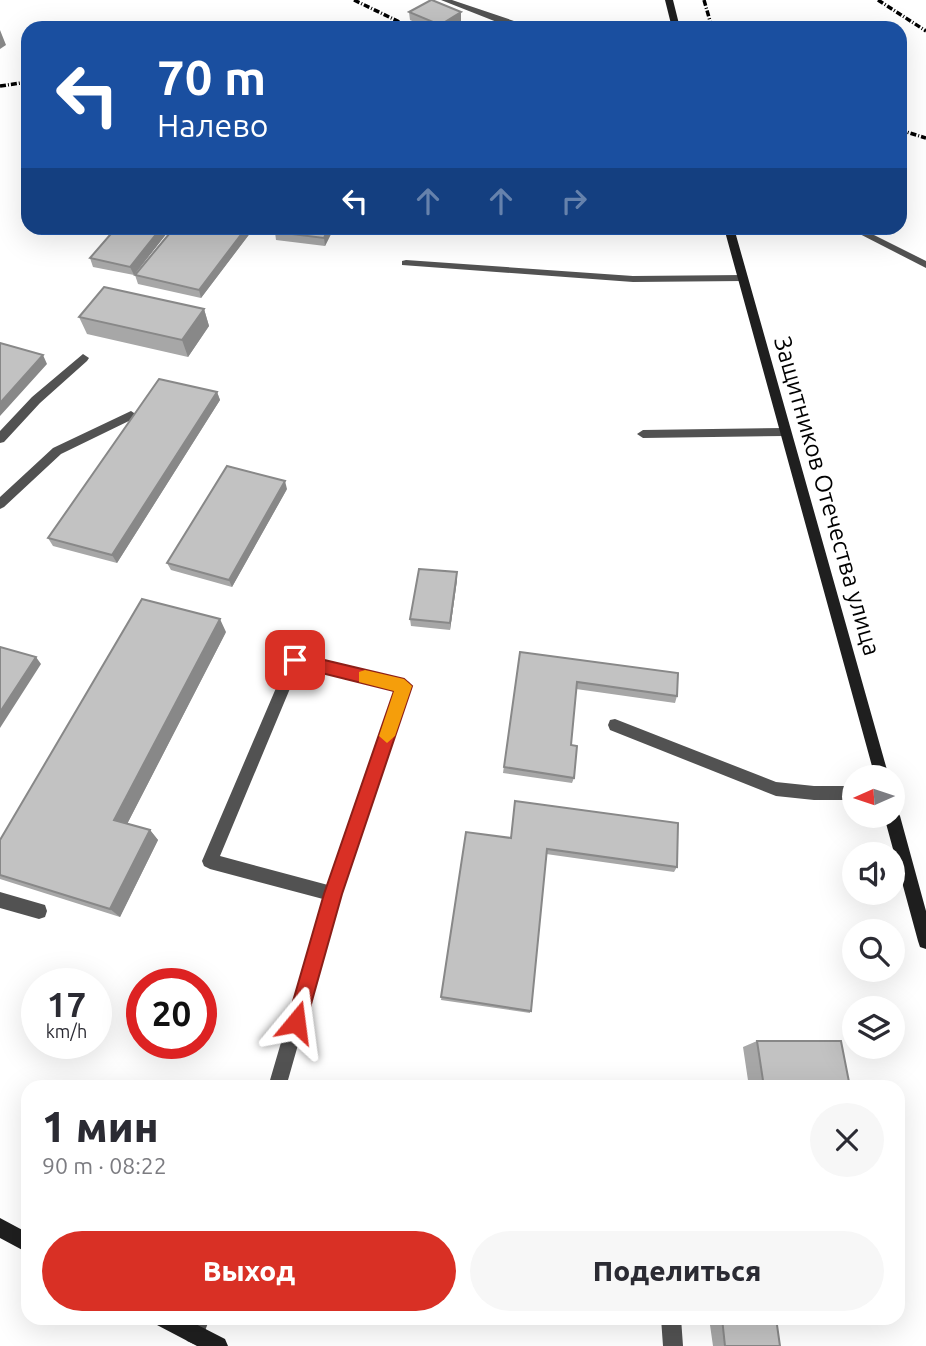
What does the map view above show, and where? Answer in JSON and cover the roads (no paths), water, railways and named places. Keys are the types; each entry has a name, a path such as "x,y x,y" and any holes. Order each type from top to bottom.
{"main road":[{"path":"669,0 674,21"},
{"name":"Защитников Отечества улица","path":"731,235 879,765"},
{"path":"895,828 926,941"},
{"path":"0,1228 21,1239"},
{"path":"197,1326 218,1346"}],"street":[{"path":"445,0 502,21"},
{"path":"867,235 926,265"},
{"path":"406,263 633,279 743,278"},
{"path":"0,439 36,400 83,358"},
{"path":"0,504 57,451 131,415"},
{"path":"643,434 785,432"},
{"path":"280,1080 333,894 404,686 295,660 209,861 333,894"},
{"path":"615,726 776,789 842,793"},
{"path":"0,900 38,911"},
{"path":"671,1325 673,1346"}],"railway":[{"path":"354,0 398,21"},
{"path":"704,0 710,21"},
{"path":"878,0 926,31"},
{"path":"0,86 21,83"},
{"path":"907,132 926,138"}]}
